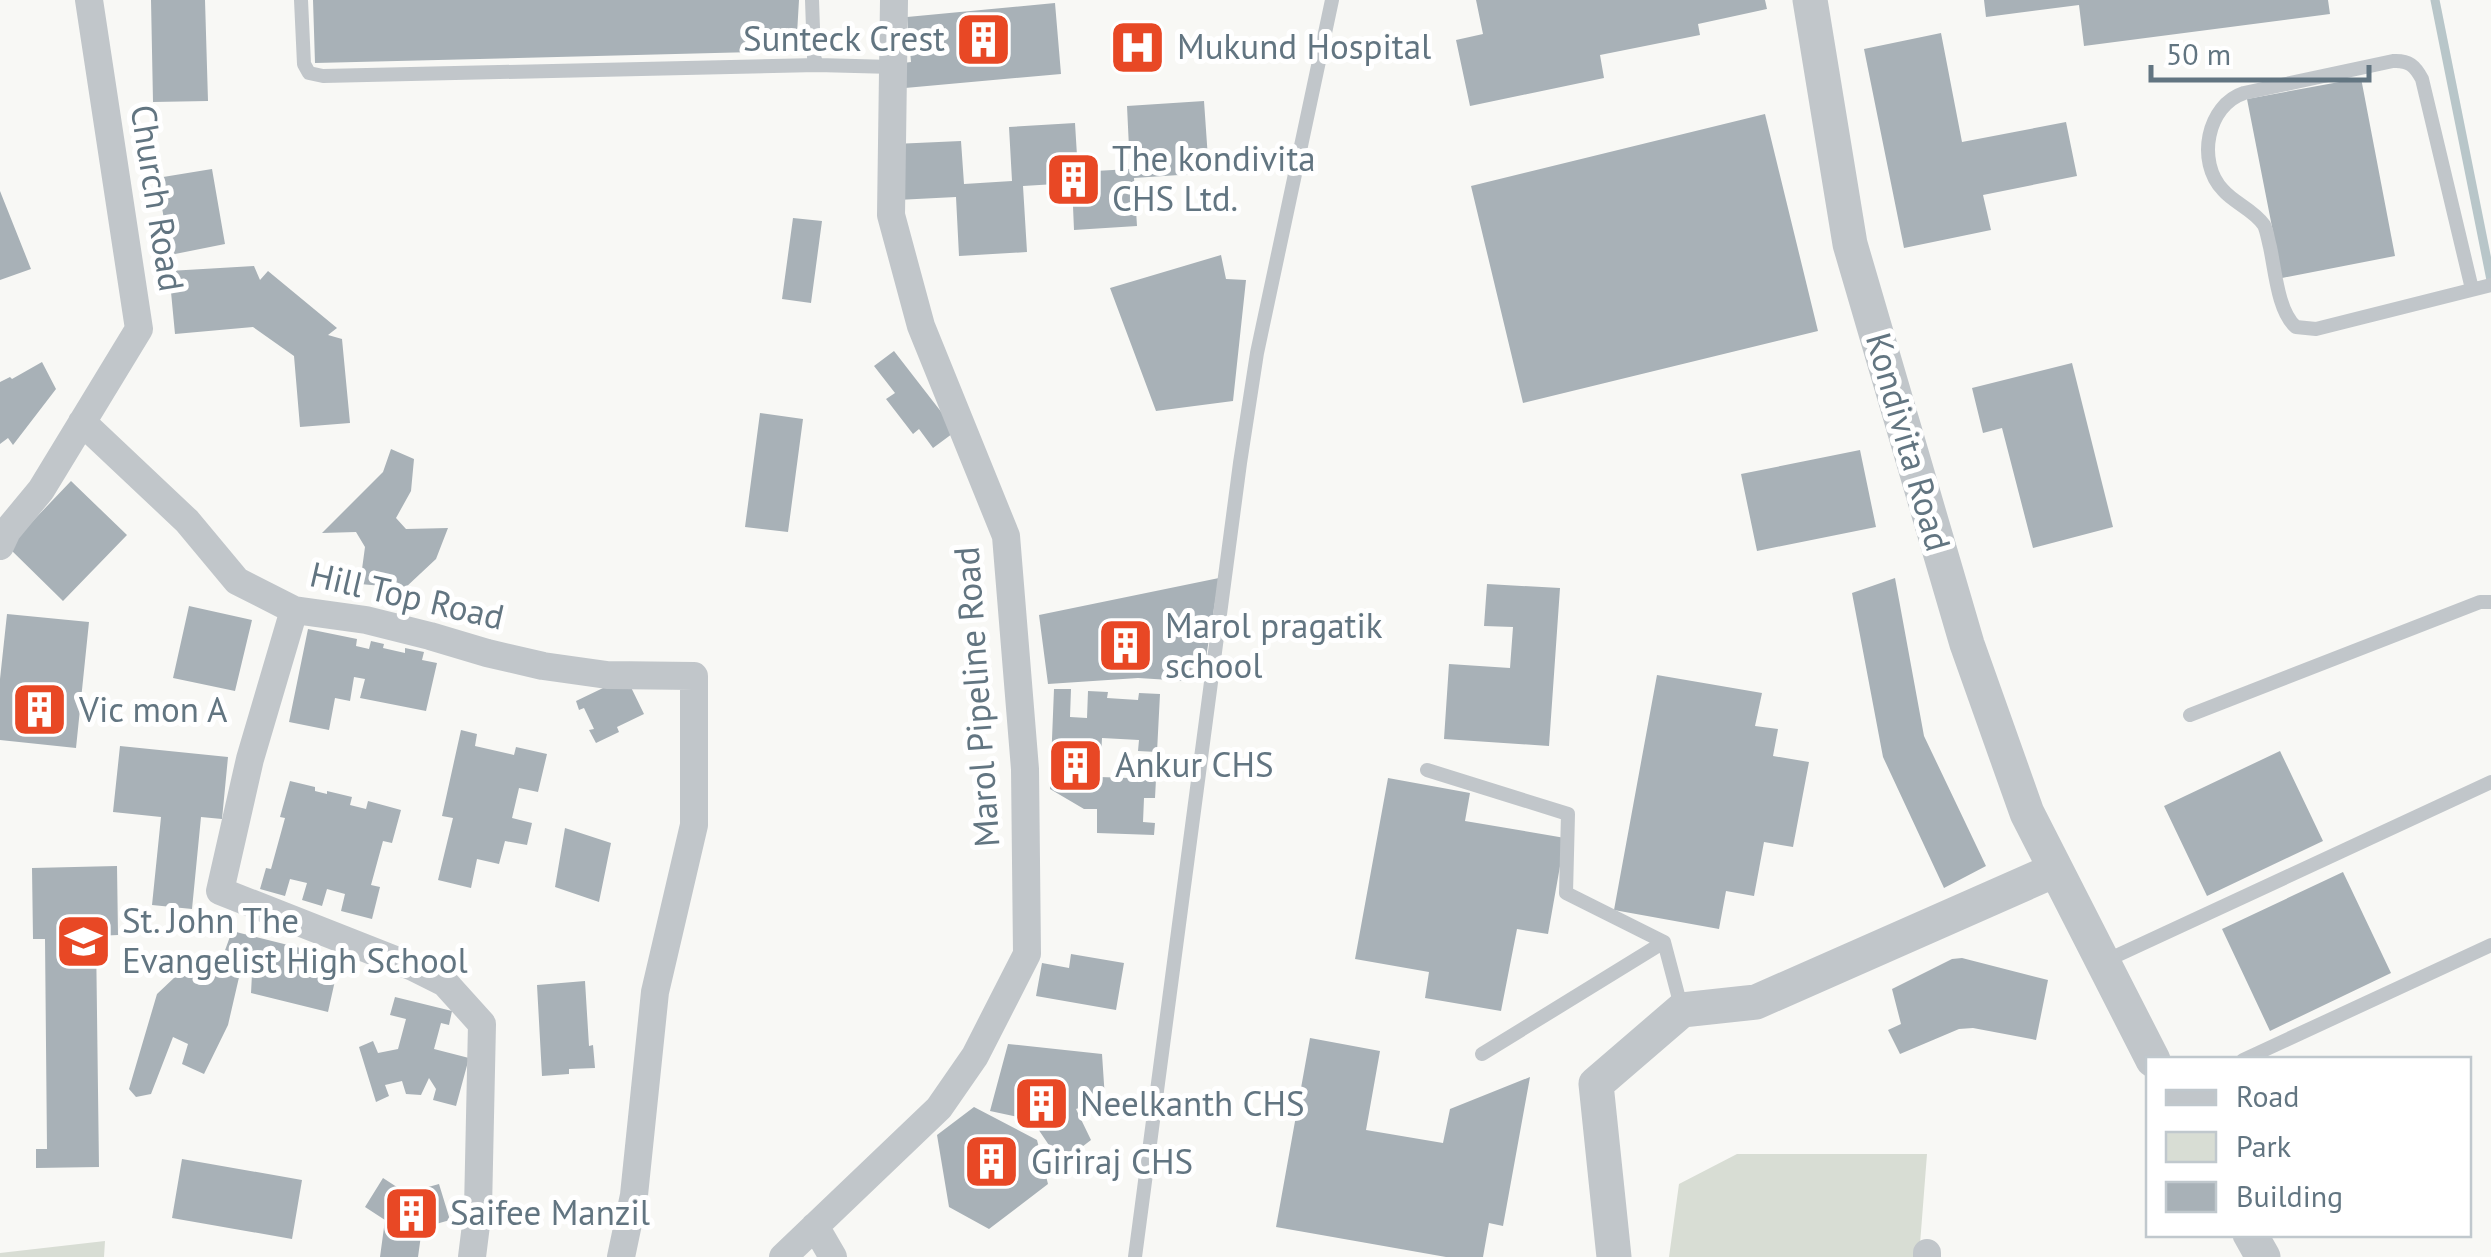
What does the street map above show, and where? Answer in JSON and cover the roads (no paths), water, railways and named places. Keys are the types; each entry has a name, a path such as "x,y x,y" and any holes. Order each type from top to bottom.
{"street":[{"name":"Church Road","path":"2,534 40,490 138,329 89,0"},
{"name":"Marol Pipeline Road","path":"783,1257 938,1108 976,1056 1027,954 1025,769 1006,536 921,326 891,215 894,0"},
{"name":"Kondivita Road","path":"1810,0 1850,244 1967,644 2027,813 2151,1057"},
{"name":"Hill Top Road","path":"82,422 186,521 237,581 294,610 366,620 543,666 608,675 694,676 694,825 655,992 634,1194 621,1257"},
{"path":"294,610 250,759 220,891 445,982 482,1024 478,1209 472,1257"},
{"path":"1614,1257 1596,1084 1682,1010 1756,1002 2055,870"},
{"path":"815,1226 833,1257"}],"lane":[{"path":"301,0 304,64 310,74 323,76 818,64 893,67"},
{"path":"812,0 814,57 818,64"},
{"path":"1135,1257 1256,353 1332,0"},
{"path":"2394,61 2412,64 2422,80 2480,287 2316,329 2296,327 2284,312 2265,227 2221,188 2212,172 2210,136 2218,112 2233,97 2244,93 2394,61"},
{"path":"2190,715 2480,602 2491,602"},
{"path":"1426,770 1568,814 1566,893 1664,942 1682,1010"},
{"path":"2102,962 2491,782"},
{"path":"1482,1054 1664,942"},
{"path":"2249,1057 2491,945"}],"waterway":[{"path":"2435,0 2491,280"}],"place":[{"name":"Sunteck Crest","path":"984,39"},
{"name":"Mukund Hospital","path":"1138,47"},
{"name":"The kondivita CHS Ltd.","path":"1073,179"},
{"name":"Marol pragatik school","path":"1126,646"},
{"name":"Vic mon A","path":"40,710"},
{"name":"Ankur CHS","path":"1076,765"},
{"name":"St. John The Evangelist High School","path":"83,941"},
{"name":"Neelkanth CHS","path":"1041,1104"},
{"name":"Giriraj CHS","path":"992,1162"},
{"name":"Saifee Manzil","path":"411,1213"}]}
